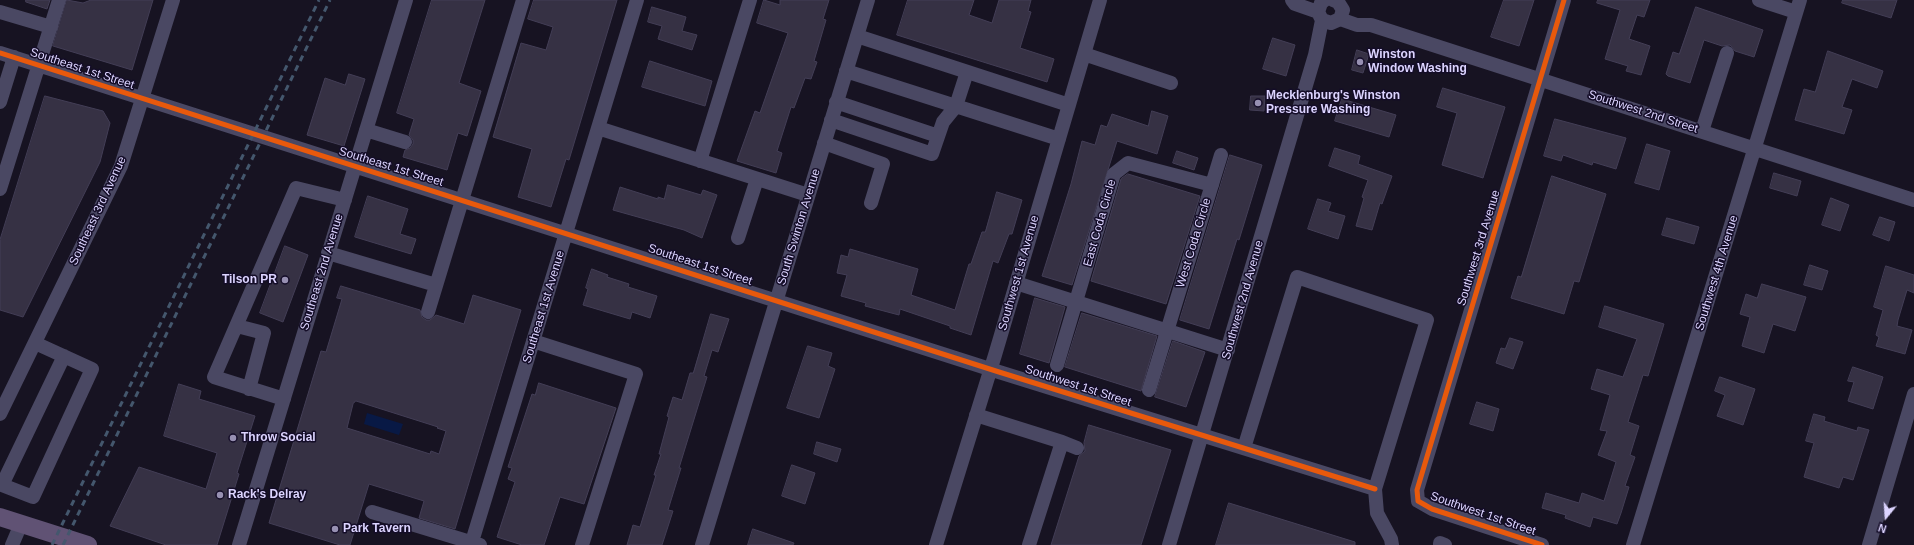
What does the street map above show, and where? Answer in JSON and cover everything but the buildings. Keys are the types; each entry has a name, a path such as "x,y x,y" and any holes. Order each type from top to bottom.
{"main road":[{"path":"0,517 88,545"}],"street":[{"path":"0,189 40,66 59,0"},
{"name":"Southeast 3rd Avenue","path":"0,414 120,166 143,100 173,0"},
{"name":"Southeast 2nd Avenue","path":"239,545 406,0"},
{"path":"428,312 461,200 524,0"},
{"name":"Southeast 1st Avenue","path":"474,544 533,341 637,0"},
{"path":"700,161 750,0"},
{"name":"South Swinton Avenue","path":"702,545 868,0"},
{"name":"Southwest 1st Avenue","path":"936,545 991,369 1100,0"},
{"name":"Southwest 2nd Street","path":"1292,0 1295,4 1329,8 1357,25 1371,25 1914,200"},
{"name":"Southwest 3rd Avenue","path":"1418,502 1417,490 1564,0"},
{"path":"1759,0 1798,6"},
{"name":"Southwest 4th Avenue","path":"1633,545 1756,148 1798,6"},
{"name":"Southwest 2nd Avenue","path":"1169,545 1203,436 1329,8"},
{"path":"0,12 51,27"},
{"path":"857,36 1069,105"},
{"name":"Southeast 1st Street","path":"0,53 143,100 776,300"},
{"path":"1702,131 1727,53"},
{"path":"1084,54 1171,83"},
{"path":"0,102 14,58"},
{"path":"846,71 1059,139"},
{"path":"831,120 932,154 943,122 956,106 967,72"},
{"path":"836,102 938,136"},
{"path":"598,128 808,195"},
{"path":"366,130 405,142"},
{"path":"824,143 883,164 870,203"},
{"name":"West Coda Circle","path":"1149,390 1221,155"},
{"name":"East Coda Circle","path":"1077,302 1114,174 1128,163 1212,185"},
{"path":"738,238 757,179"},
{"path":"284,400 214,378 296,188 345,200"},
{"path":"328,253 436,285"},
{"path":"1244,448 1297,277 1426,320 1375,489 1377,513 1391,539 1392,545"},
{"path":"1016,283 1228,350"},
{"name":"Southwest 1st Street","path":"776,300 1203,436 1375,489"},
{"path":"1057,365 1077,302"},
{"path":"237,326 264,333 249,389"},
{"path":"533,341 636,374 582,545"},
{"path":"35,343 64,356 92,369 33,497 2,485 64,356"},
{"path":"1869,545 1914,394"},
{"path":"976,415 1077,448"},
{"path":"1029,545 1062,442"},
{"name":"Southwest 1st Street","path":"1418,502 1432,509 1542,545"},
{"path":"372,512 474,544"},
{"path":"12,545 21,524"},
{"path":"1440,545 1440,543 1445,545"}],"water":[{"path":"367,413 403,424 399,435 364,424"}],"railway":[{"path":"52,545 319,0"},
{"path":"63,545 330,0"}],"cycle path":[{"path":"1542,545 1432,509 1418,501 1417,490 1564,0"},
{"path":"0,53 999,372 1375,489"}],"place":[{"name":"Winston Window Washing","path":"1360,62"},
{"name":"Mecklenburg's Winston Pressure Washing","path":"1258,103"},
{"name":"Tilson PR","path":"285,280"},
{"name":"Throw Social","path":"233,438"},
{"name":"Rack's Delray","path":"220,495"},
{"name":"Park Tavern","path":"335,529"}]}
